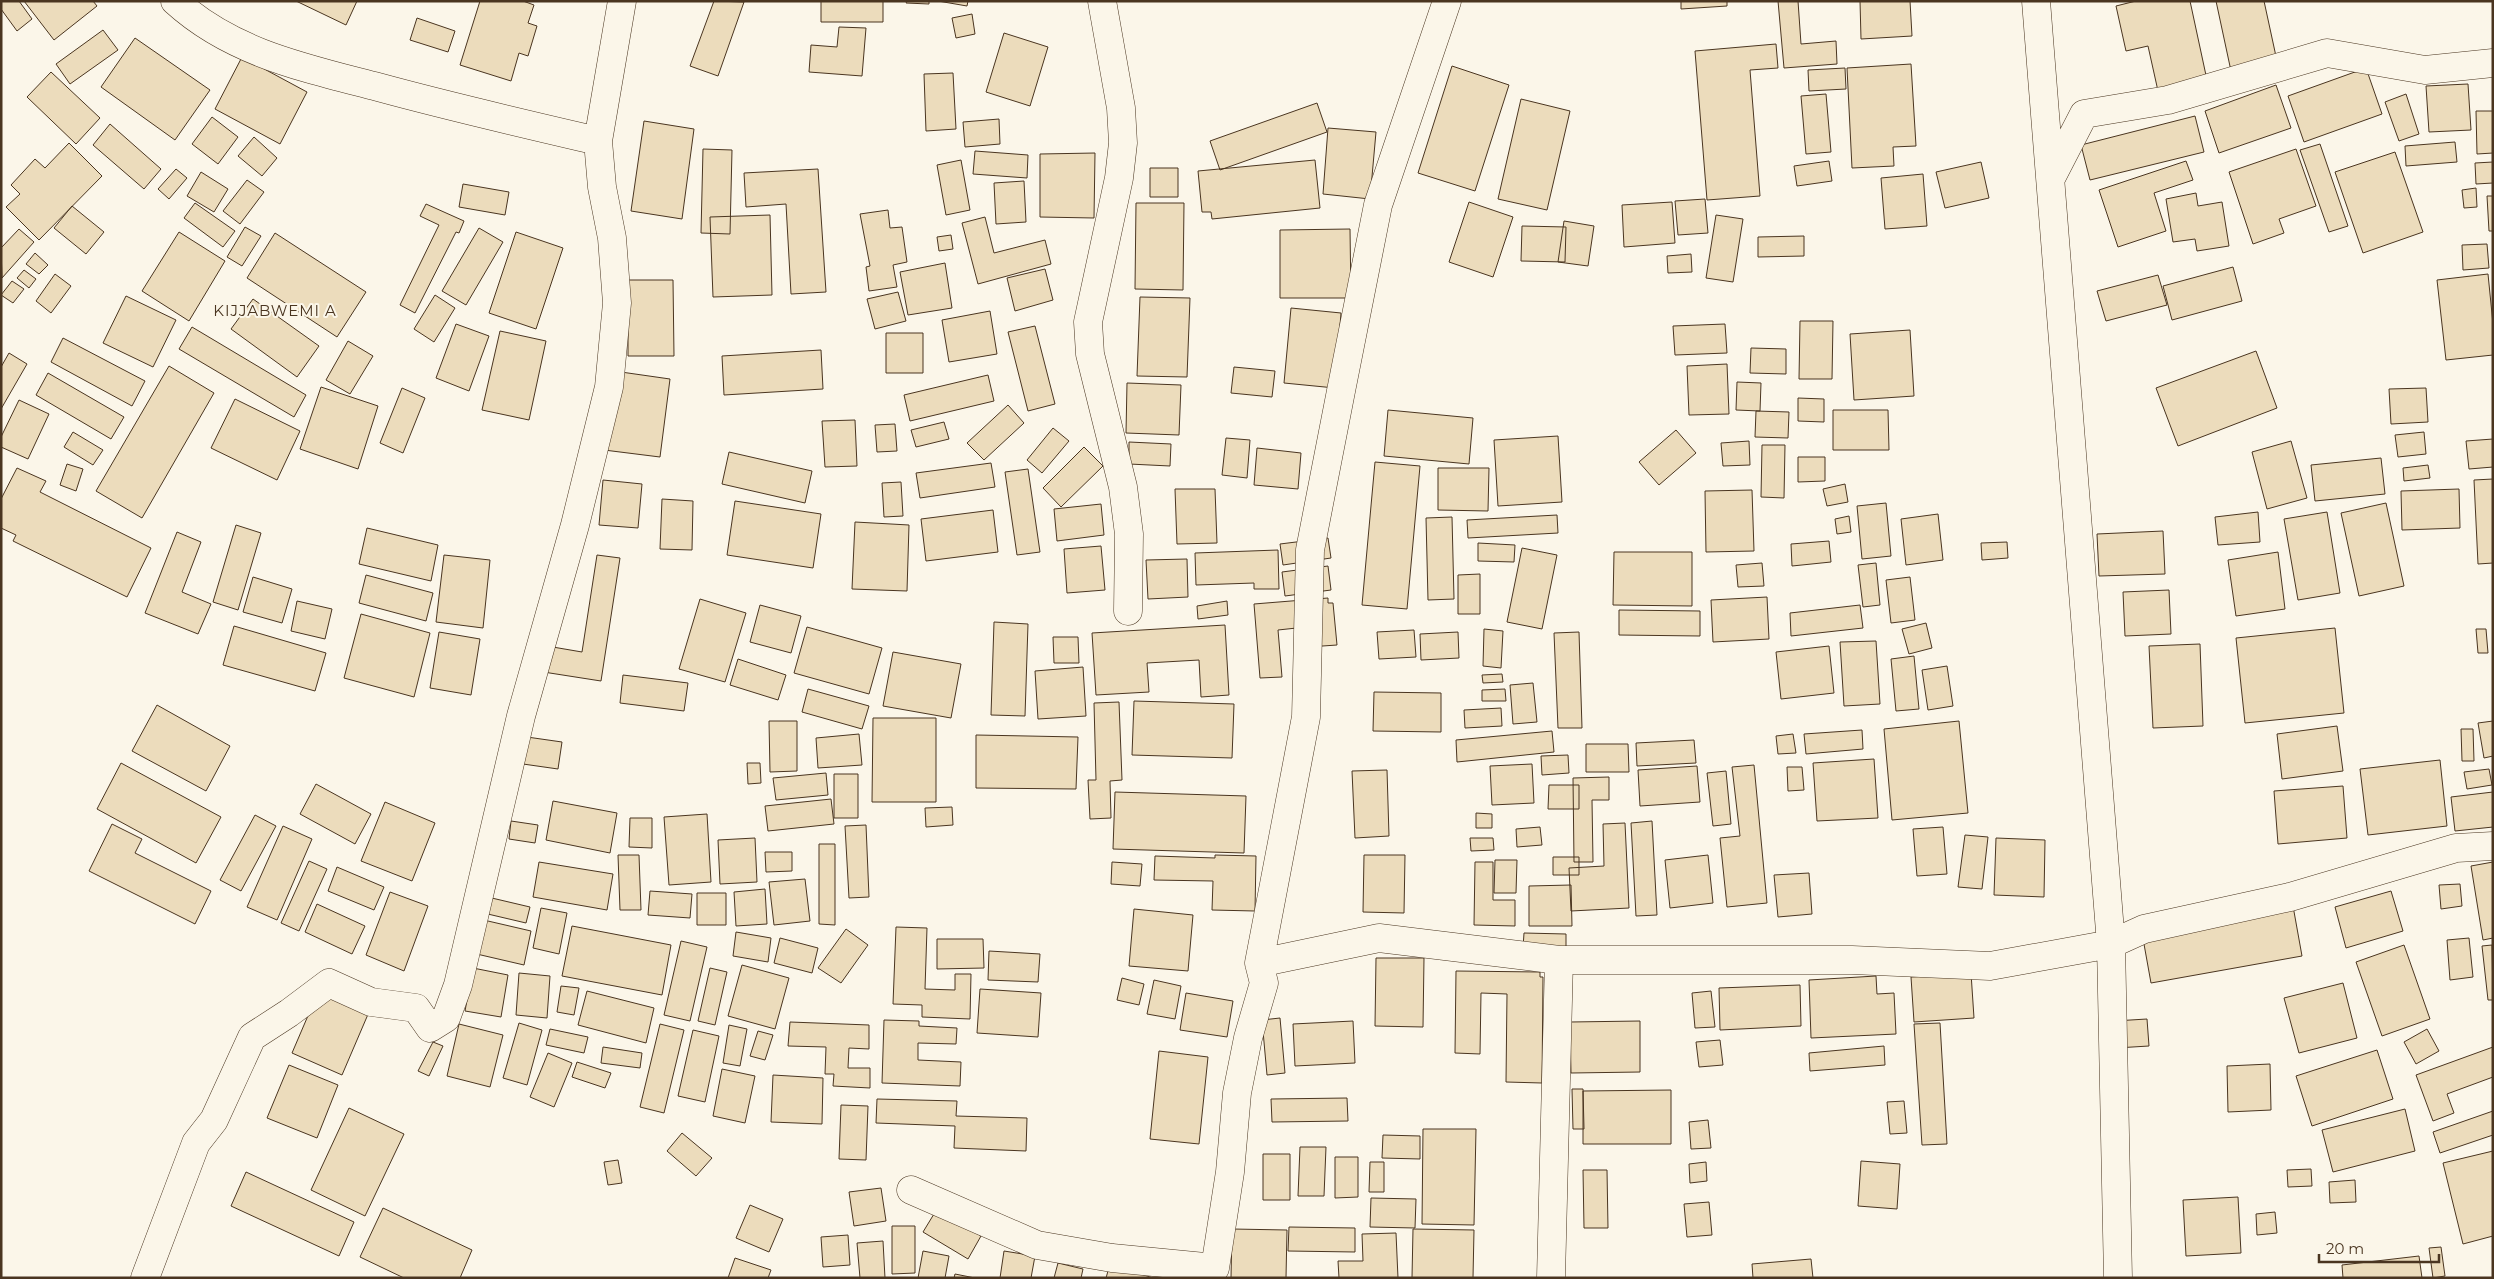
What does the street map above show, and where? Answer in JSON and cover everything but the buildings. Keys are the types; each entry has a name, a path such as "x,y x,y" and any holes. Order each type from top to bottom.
{"street":[{"path":"175,1 224,38 271,58 428,100 598,141"},
{"path":"145,1278 196,1143 214,1120 252,1037 290,1013 329,983 371,1002 416,1008 430,1028 446,1018 458,985 520,716 575,525 609,387 617,302 612,238 602,186 598,141 622,1"},
{"path":"1102,1 1121,108 1123,143 1119,178 1088,322 1090,354 1123,487 1129,534 1128,611"},
{"path":"911,1190 1038,1245 1214,1273 1230,1172 1237,1093 1248,1038 1264,983 1259,963 1306,717 1310,550 1378,205 1447,1"},
{"path":"2036,1 2111,944 2118,1278"},
{"path":"2051,178 2084,114 2168,100 2328,53 2425,70 2493,63"},
{"path":"1259,963 1379,938 1559,960 1852,960 1990,966 2111,944 2144,929 2290,897 2456,848 2493,846"},
{"path":"1552,1278 1559,960"}],"district":[{"name":"KIJJABWEMI A","path":"275,310"}]}
